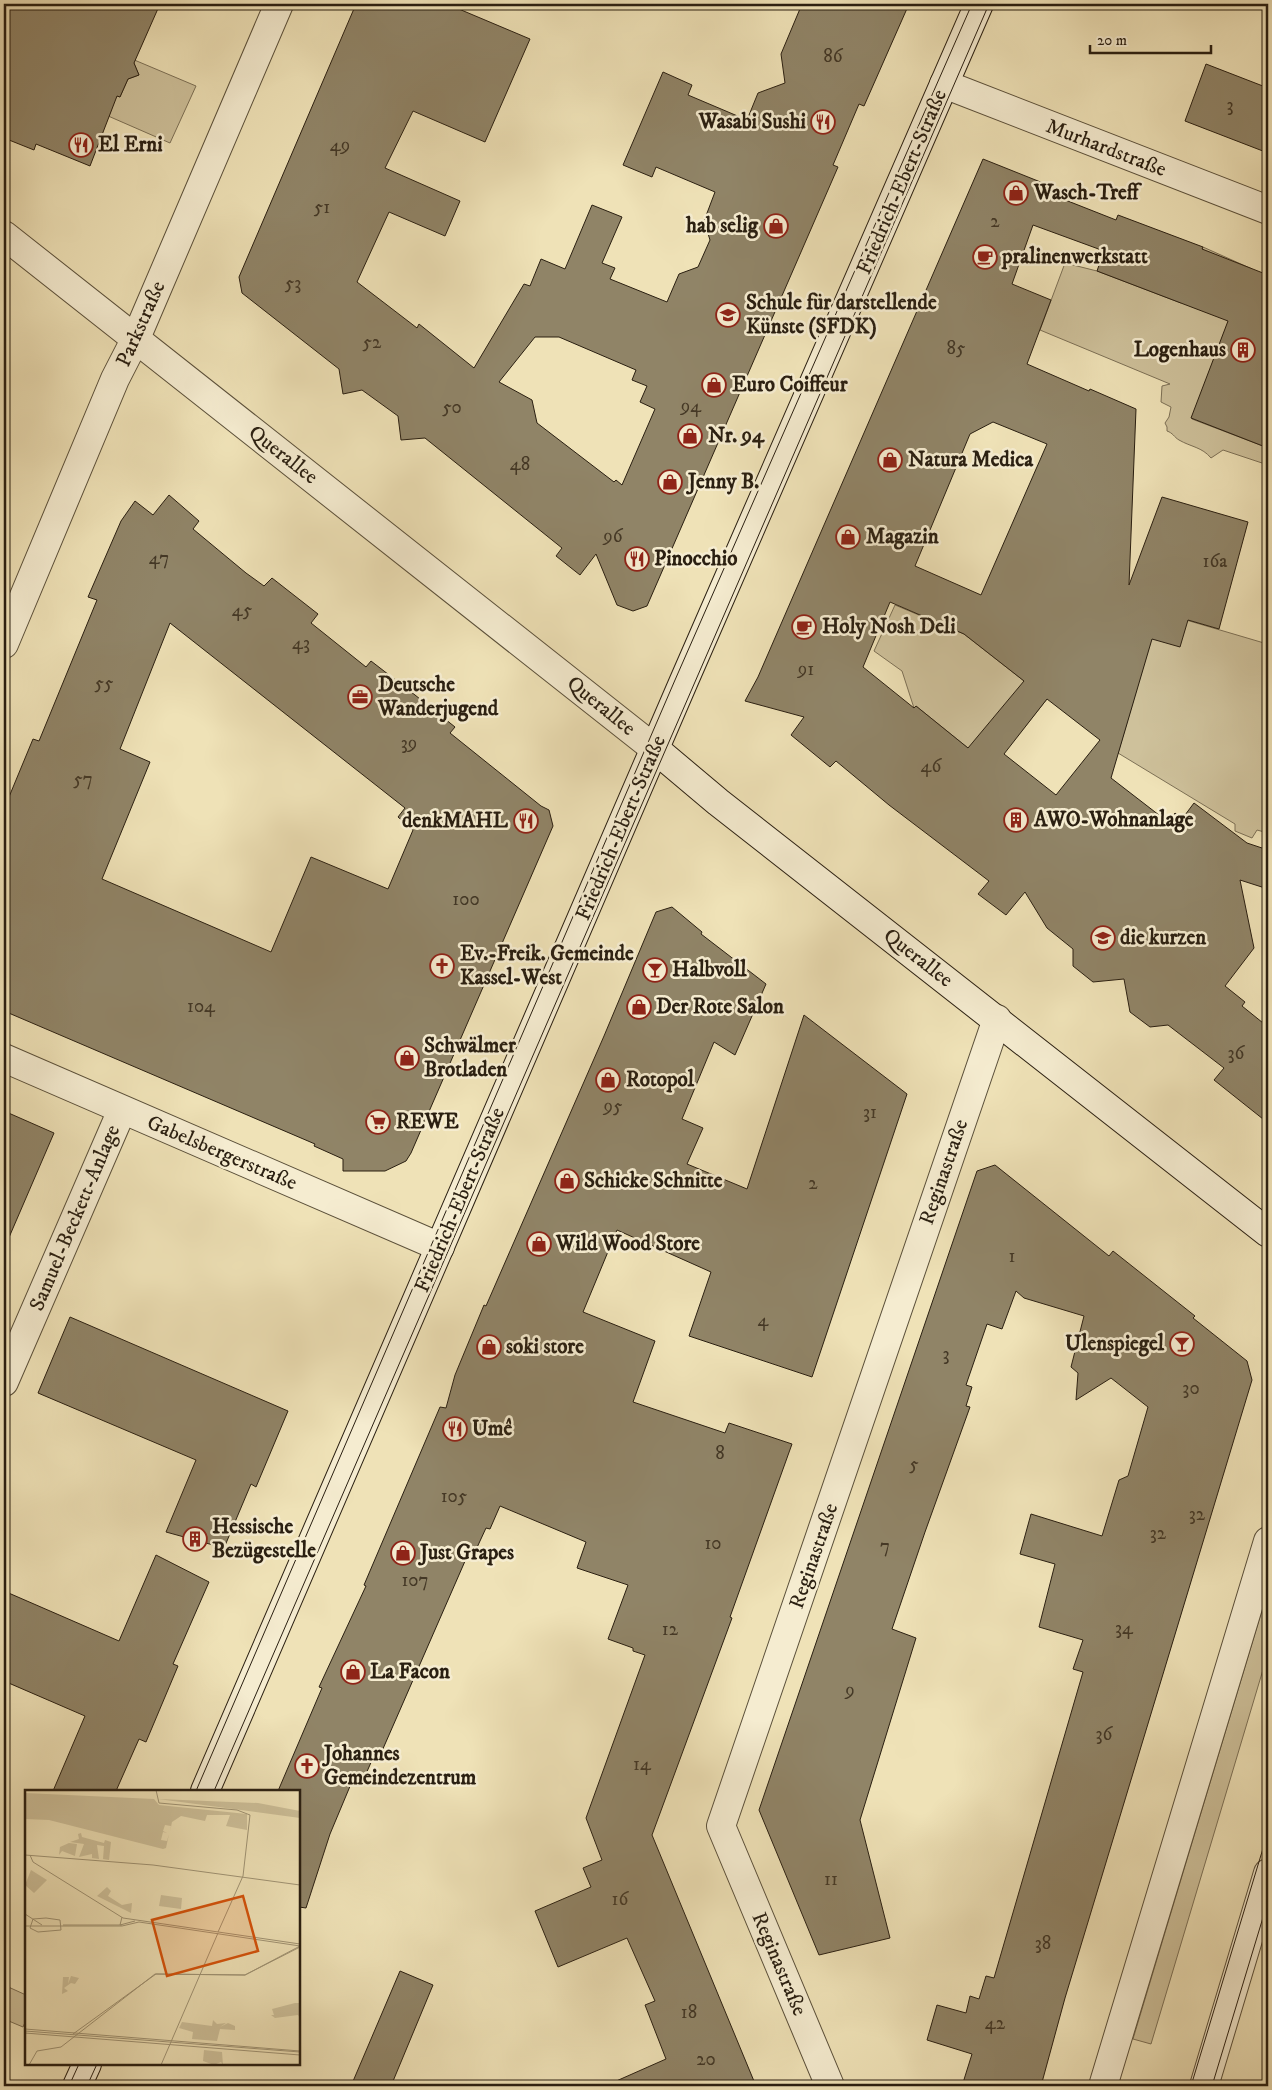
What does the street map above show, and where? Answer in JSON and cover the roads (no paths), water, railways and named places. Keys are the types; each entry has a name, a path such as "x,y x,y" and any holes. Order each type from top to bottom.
{"street":[{"name":"Parkstraße","path":"4,644 115,379 136,338 279,4"},
{"name":"Friedrich-Ebert-Straße","path":"205,1790 979,4"},
{"name":"Murhardstraße","path":"944,84 1268,210"},
{"name":"Querallee","path":"4,235 655,750 718,802 1268,1233"},
{"name":"Reginastraße","path":"830,2086 722,1826 997,1019"},
{"name":"Gabelsbergerstraße","path":"4,1058 440,1247"},
{"name":"Samuel-Beckett-Anlage","path":"4,1382 122,1110"},
{"path":"1104,2086 1268,1541"},
{"path":"1204,2086 1268,1873"},
{"path":"77,2086 87,2065"}],"tram line":[{"path":"196,1790 675,680 972,4"},
{"path":"214,1790 989,4"},
{"path":"1191,2086 1268,1832"},
{"path":"1212,2086 1268,1901"},
{"path":"69,2086 79,2065"},
{"path":"87,2086 97,2065"}],"place":[{"name":"Wasabi Sushi","path":"823,122"},
{"name":"El Erni","path":"81,145"},
{"name":"Wasch-Treff","path":"1016,193"},
{"name":"hab selig","path":"776,226"},
{"name":"pralinenwerkstatt","path":"985,257"},
{"name":"Schule für darstellende Künste (SFDK)","path":"728,315"},
{"name":"Logenhaus","path":"1243,350"},
{"name":"Euro Coiffeur","path":"714,385"},
{"name":"Nr. 94","path":"690,436"},
{"name":"Natura Medica","path":"890,460"},
{"name":"Jenny B.","path":"670,482"},
{"name":"Magazin","path":"848,537"},
{"name":"Pinocchio","path":"637,559"},
{"name":"Holy Nosh Deli","path":"804,627"},
{"name":"Deutsche Wanderjugend","path":"360,697"},
{"name":"AWO-Wohnanlage","path":"1016,820"},
{"name":"denkMAHL","path":"526,821"},
{"name":"die kurzen","path":"1103,938"},
{"name":"Ev.-Freik. Gemeinde Kassel-West","path":"442,966"},
{"name":"Halbvoll","path":"655,970"},
{"name":"Der Rote Salon","path":"639,1007"},
{"name":"Schwälmer Brotladen","path":"407,1058"},
{"name":"Rotopol","path":"608,1080"},
{"name":"REWE","path":"378,1122"},
{"name":"Schicke Schnitte","path":"567,1181"},
{"name":"Wild Wood Store","path":"539,1244"},
{"name":"Ulenspiegel","path":"1182,1344"},
{"name":"soki store","path":"489,1347"},
{"name":"Umê","path":"455,1429"},
{"name":"Hessische Bezügestelle","path":"195,1539"},
{"name":"Just Grapes","path":"403,1553"},
{"name":"La Facon","path":"353,1672"},
{"name":"Johannes Gemeindezentrum","path":"307,1766"}]}
